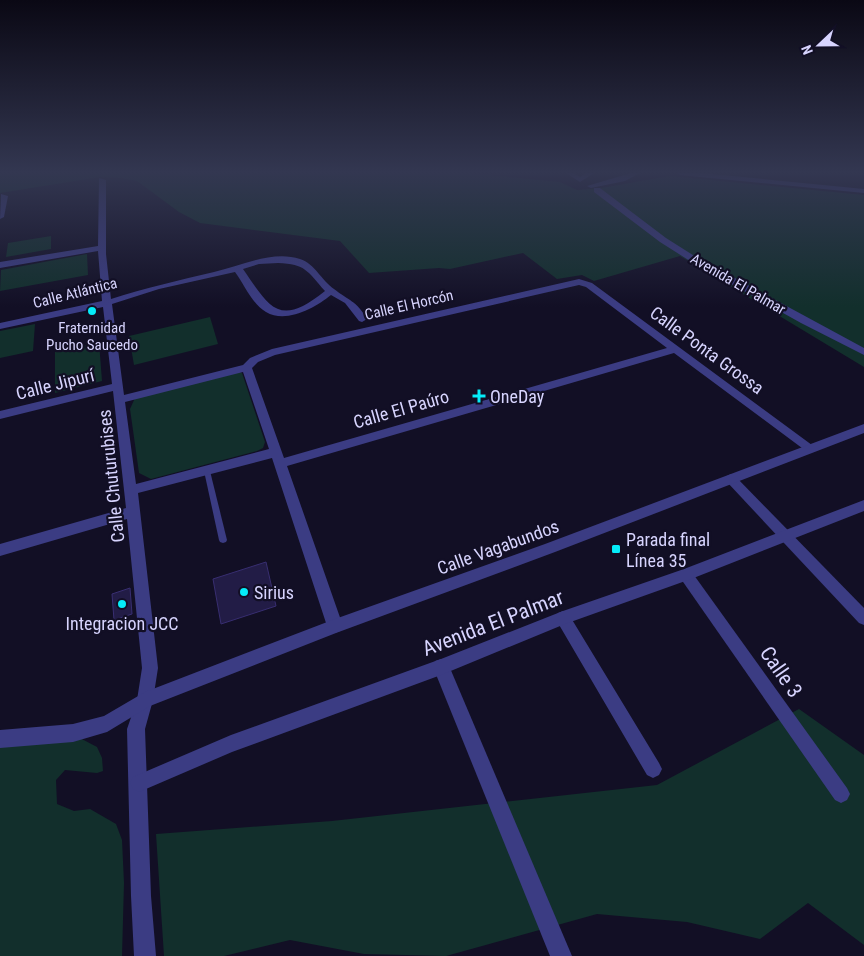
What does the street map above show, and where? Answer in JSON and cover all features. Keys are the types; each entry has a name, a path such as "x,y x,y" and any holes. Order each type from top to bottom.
{"street":[{"name":"Calle Chuturubises","path":"102,218 102,248 107,302 131,490 150,668 146,700 140,712 136,729 141,896 145,956"},
{"name":"Avenida El Palmar","path":"633,218 686,254 804,321 864,352"},
{"path":"0,265 102,248"},
{"path":"330,291 308,306 286,313 274,312 266,308 238,269 268,260 296,262 306,265 330,291 348,301 357,310 362,319"},
{"name":"Calle Atlántica","path":"0,326 107,302 158,287 180,289 218,274 238,269"},
{"name":"Calle El Horcón","path":"247,368 259,358 272,352 573,282 582,282"},
{"name":"Calle Ponta Grossa","path":"582,282 589,285 810,448"},
{"name":"Calle El Paúro","path":"131,490 207,471 278,457 675,349"},
{"path":"120,400 247,368 335,626"},
{"name":"Calle Jipurí","path":"0,415 118,386"},
{"name":"Calle Vagabundos","path":"0,739 73,733 107,724 146,700 335,626 550,548 864,428"},
{"path":"731,478 864,618"},
{"name":"Avenida El Palmar","path":"138,783 231,744 441,667 563,618 686,575 864,505"},
{"path":"0,550 133,512"},
{"name":"Calle 3","path":"686,575 841,794"},
{"path":"563,618 653,769"},
{"path":"441,667 561,956"}],"lane":[{"path":"207,471 223,540"}],"green space":[{"path":"190,218 864,218 864,367 680,256 594,281 582,275 557,279 523,253 450,269 439,268 369,273 340,241 200,223"},
{"path":"51,236 51,249 6,257 8,243"},
{"path":"87,254 88,275 0,291 1,270"},
{"path":"210,317 218,344 134,365 129,336"},
{"path":"35,324 33,351 0,358 0,331"},
{"path":"99,342 102,381 55,393 55,352"},
{"path":"239,372 242,373 265,442 263,448 151,479 139,473 130,409 135,398"},
{"path":"799,709 864,755 864,945 808,903 760,939 687,922 597,914 446,956 364,954 290,940 224,956 164,956 156,834 332,821 657,785"},
{"path":"0,733 78,737 97,747 102,758 103,771 97,773 65,770 56,780 57,804 74,811 90,809 116,824 122,840 124,883 122,956 0,956"}],"building":[{"name":"Sirius","path":"266,562 276,606 221,624 213,579"},
{"name":"Integracion JCC","path":"130,588 132,614 114,620 112,594"}],"place":[{"name":"Fraternidad Pucho Saucedo","path":"92,311"},
{"name":"OneDay","path":"479,396"},
{"name":"Parada final Línea 35","path":"616,549"},
{"name":"Sirius","path":"244,592"},
{"name":"Integracion JCC","path":"122,604"}]}
